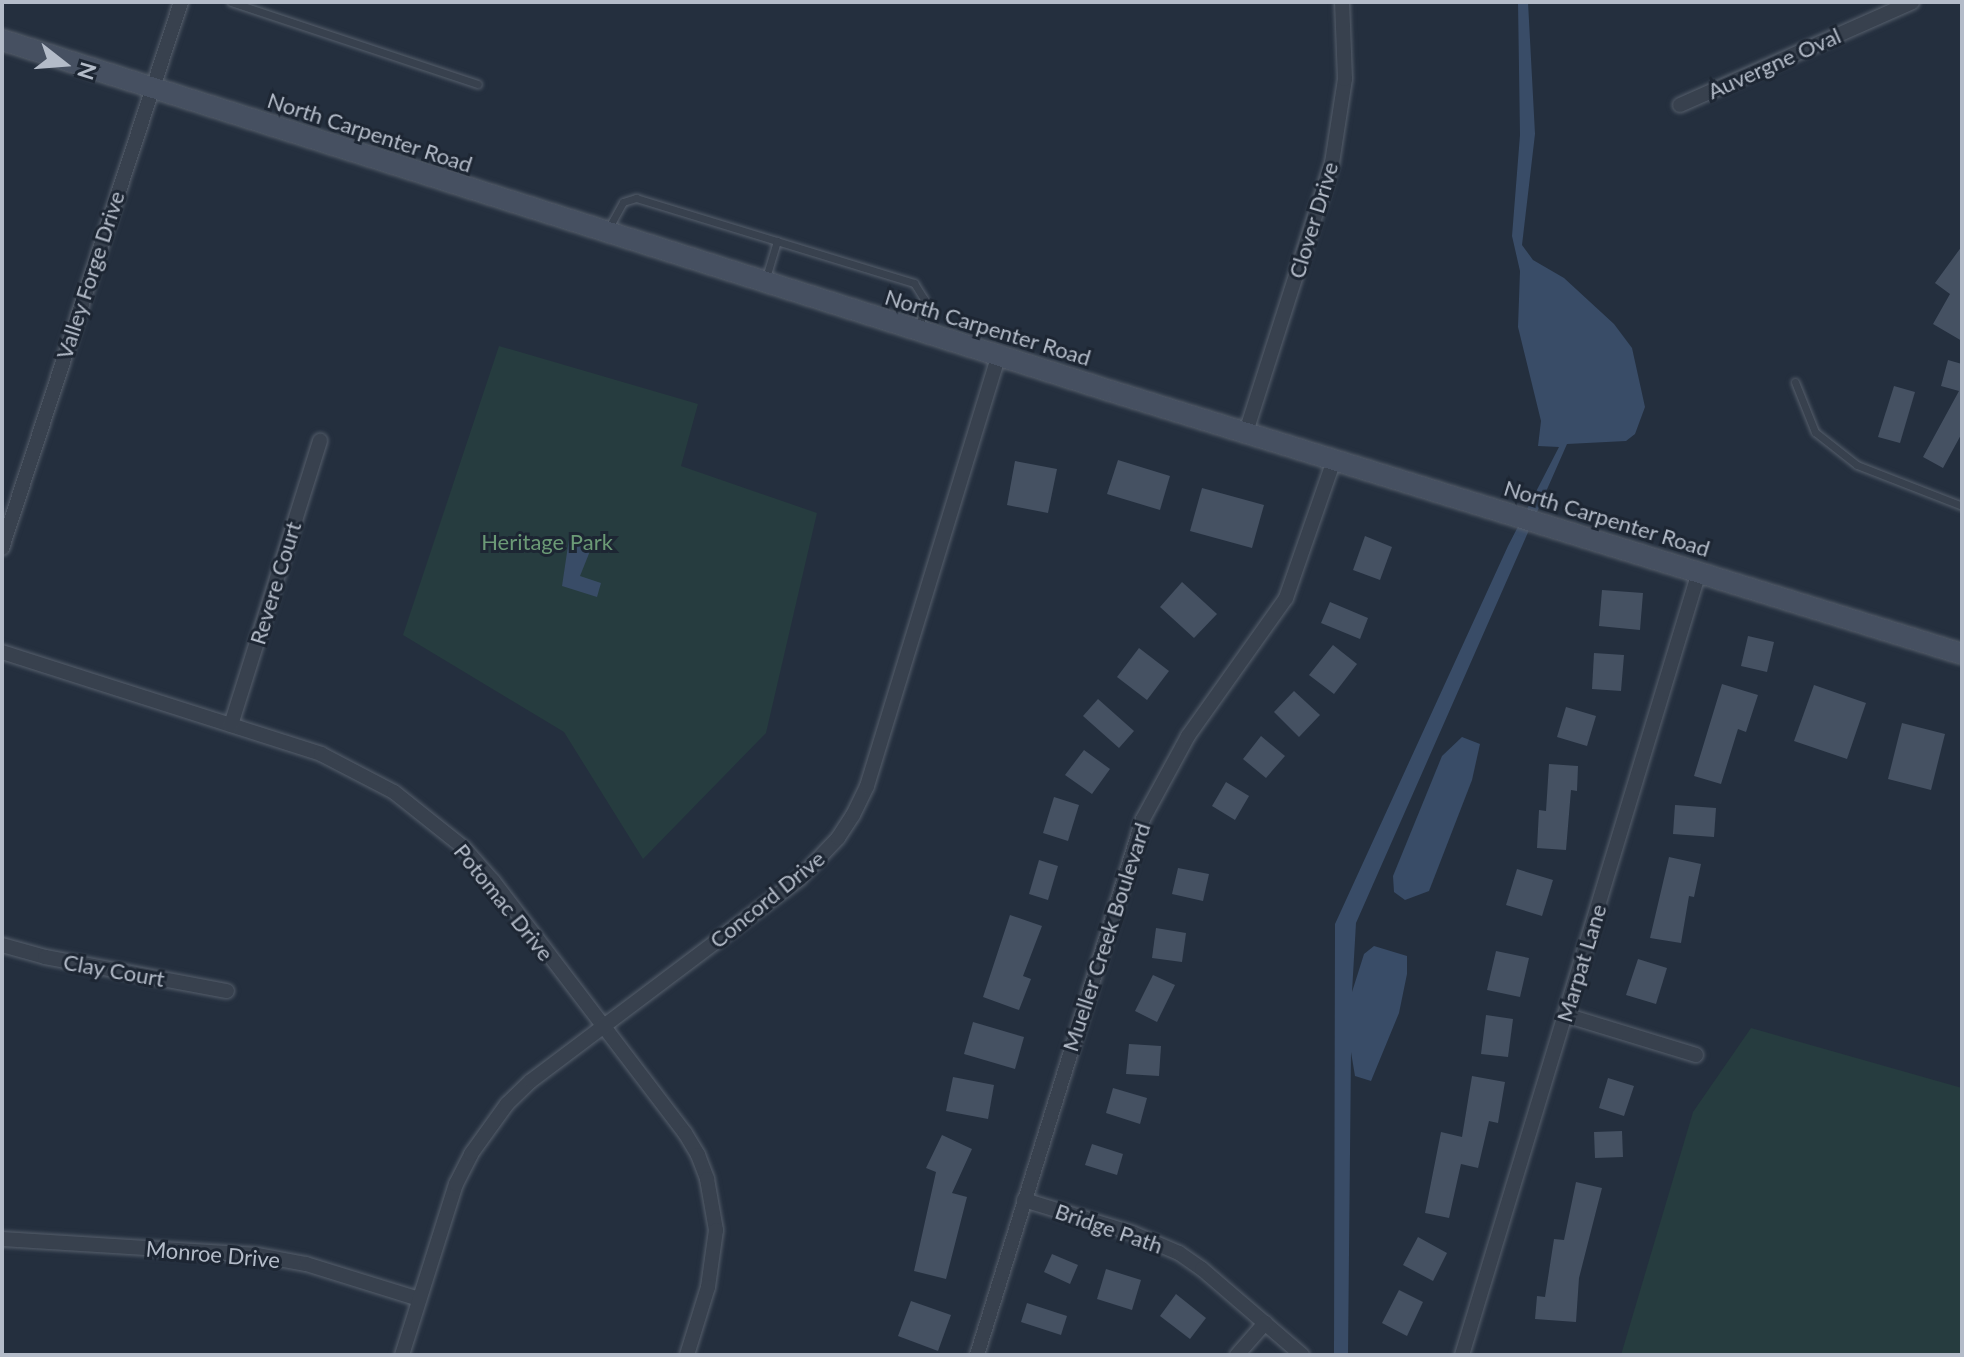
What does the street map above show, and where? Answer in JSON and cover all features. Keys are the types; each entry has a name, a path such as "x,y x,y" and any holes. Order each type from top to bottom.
{"street":[{"name":"Valley Forge Drive","path":"2,548 150,88 181,2"},
{"name":"Clover Drive","path":"1246,432 1332,163 1345,79 1342,2"},
{"name":"Auvergne Oval","path":"1680,105 1912,2"},
{"name":"North Carpenter Road","path":"2,40 920,331 1962,654"},
{"name":"Concord Drive","path":"402,1355 456,1184 489,1126 531,1081 799,879 838,838 853,815 867,786 999,353"},
{"name":"Revere Court","path":"231,725 320,441"},
{"name":"Mueller Creek Boulevard","path":"977,1355 1143,819 1188,736 1286,598 1334,460"},
{"name":"Marpat Lane","path":"1462,1355 1699,572"},
{"name":"Potomac Drive","path":"2,652 321,754 361,773 430,818 493,881 685,1133 707,1179 716,1230 714,1258 687,1355"},
{"name":"Clay Court","path":"2,945 45,957 227,991"},
{"path":"1565,1015 1696,1055"},
{"name":"Bridge Path","path":"1024,1200 1132,1233 1179,1253 1302,1355"},
{"name":"Monroe Drive","path":"2,1239 257,1255 306,1264 419,1299"},
{"path":"1237,1355 1265,1323"}],"lane":[{"path":"231,2 478,84"},
{"path":"606,232 623,202 636,198 919,285 924,299 920,331"},
{"path":"764,282 777,241"},
{"path":"1795,382 1815,432 1857,465 1926,495 1962,506"}],"green space":[{"name":"Heritage Park","path":"499,346 698,404 681,466 817,513 766,733 643,859 564,732 403,635"},
{"path":"1751,1028 1962,1088 1962,1355 1621,1355 1693,1112"}],"water":[{"path":"1518,2 1528,2 1535,134 1522,245 1533,260 1564,278 1614,324 1632,348 1645,407 1635,434 1626,441 1567,444 1356,923 1352,992 1364,954 1374,946 1407,956 1407,974 1399,1013 1371,1081 1355,1076 1351,1052 1348,1355 1334,1355 1335,924 1508,546 1559,447 1538,446 1541,421 1518,327 1520,271 1512,236 1520,135"},
{"path":"569,539 592,546 580,576 601,583 597,597 562,586"},
{"path":"1462,737 1480,744 1472,780 1429,891 1405,900 1394,892 1393,876 1442,756"}],"building":[{"path":"1962,246 1962,341 1933,324 1950,294 1935,283"},
{"path":"1948,360 1962,364 1962,433 1943,468 1923,457 1959,391 1941,386"},
{"path":"1894,386 1915,392 1900,443 1878,437"},
{"path":"1118,460 1170,476 1160,510 1107,494"},
{"path":"1015,461 1057,469 1048,513 1007,505"},
{"path":"1202,488 1264,505 1252,548 1190,531"},
{"path":"1365,536 1392,547 1380,580 1353,570"},
{"path":"1182,582 1217,614 1194,638 1160,607"},
{"path":"1602,590 1643,593 1640,630 1599,626"},
{"path":"1330,602 1368,618 1360,639 1321,623"},
{"path":"1748,636 1774,642 1767,672 1741,666"},
{"path":"1333,645 1357,664 1334,694 1309,675"},
{"path":"1139,648 1169,671 1147,700 1117,677"},
{"path":"1594,653 1624,655 1621,691 1592,689"},
{"path":"1722,684 1758,695 1746,732 1738,729 1721,784 1694,776"},
{"path":"1814,685 1866,703 1847,759 1794,741"},
{"path":"1294,691 1320,715 1299,737 1274,712"},
{"path":"1098,699 1134,731 1119,748 1083,716"},
{"path":"1566,707 1596,716 1587,746 1557,737"},
{"path":"1902,723 1945,734 1931,790 1888,779"},
{"path":"1261,736 1285,756 1266,778 1243,759"},
{"path":"1084,750 1110,769 1092,794 1065,775"},
{"path":"1549,764 1578,766 1577,791 1571,790 1566,850 1537,848 1539,810 1546,811"},
{"path":"1226,782 1249,796 1235,820 1212,806"},
{"path":"1054,797 1079,805 1068,841 1043,833"},
{"path":"1675,805 1716,808 1714,837 1673,834"},
{"path":"1669,857 1701,864 1694,897 1689,896 1681,943 1650,938"},
{"path":"1039,860 1058,866 1048,900 1029,894"},
{"path":"1178,868 1209,874 1203,901 1172,894"},
{"path":"1517,869 1553,880 1542,916 1506,905"},
{"path":"1010,915 1042,926 1023,976 1031,979 1019,1010 983,997"},
{"path":"1156,928 1186,933 1182,962 1152,958"},
{"path":"1496,951 1529,958 1520,997 1487,990"},
{"path":"1638,959 1667,968 1656,1004 1626,995"},
{"path":"1153,975 1175,985 1157,1022 1135,1011"},
{"path":"1486,1015 1513,1019 1508,1057 1481,1054"},
{"path":"973,1022 1024,1037 1015,1069 964,1054"},
{"path":"1129,1044 1161,1046 1159,1076 1126,1074"},
{"path":"1472,1076 1505,1082 1498,1123 1489,1121 1478,1168 1461,1164 1449,1218 1425,1213 1441,1132 1462,1137"},
{"path":"953,1077 994,1085 988,1119 946,1111"},
{"path":"1608,1078 1634,1086 1624,1116 1599,1108"},
{"path":"1113,1088 1147,1098 1140,1124 1106,1113"},
{"path":"1622,1131 1623,1157 1595,1158 1594,1132"},
{"path":"942,1135 972,1149 952,1193 967,1197 946,1279 914,1271 936,1172 926,1168"},
{"path":"1092,1144 1123,1154 1117,1175 1085,1165"},
{"path":"1576,1182 1602,1188 1579,1278 1576,1322 1535,1319 1537,1296 1545,1297 1554,1239 1564,1240"},
{"path":"1418,1237 1447,1253 1433,1281 1403,1265"},
{"path":"1052,1254 1078,1265 1070,1284 1044,1272"},
{"path":"1106,1269 1141,1280 1132,1310 1097,1299"},
{"path":"1399,1290 1423,1302 1407,1336 1382,1323"},
{"path":"1176,1294 1206,1318 1190,1339 1160,1316"},
{"path":"911,1301 951,1315 938,1351 898,1336"},
{"path":"1027,1303 1067,1316 1061,1335 1021,1322"}]}
